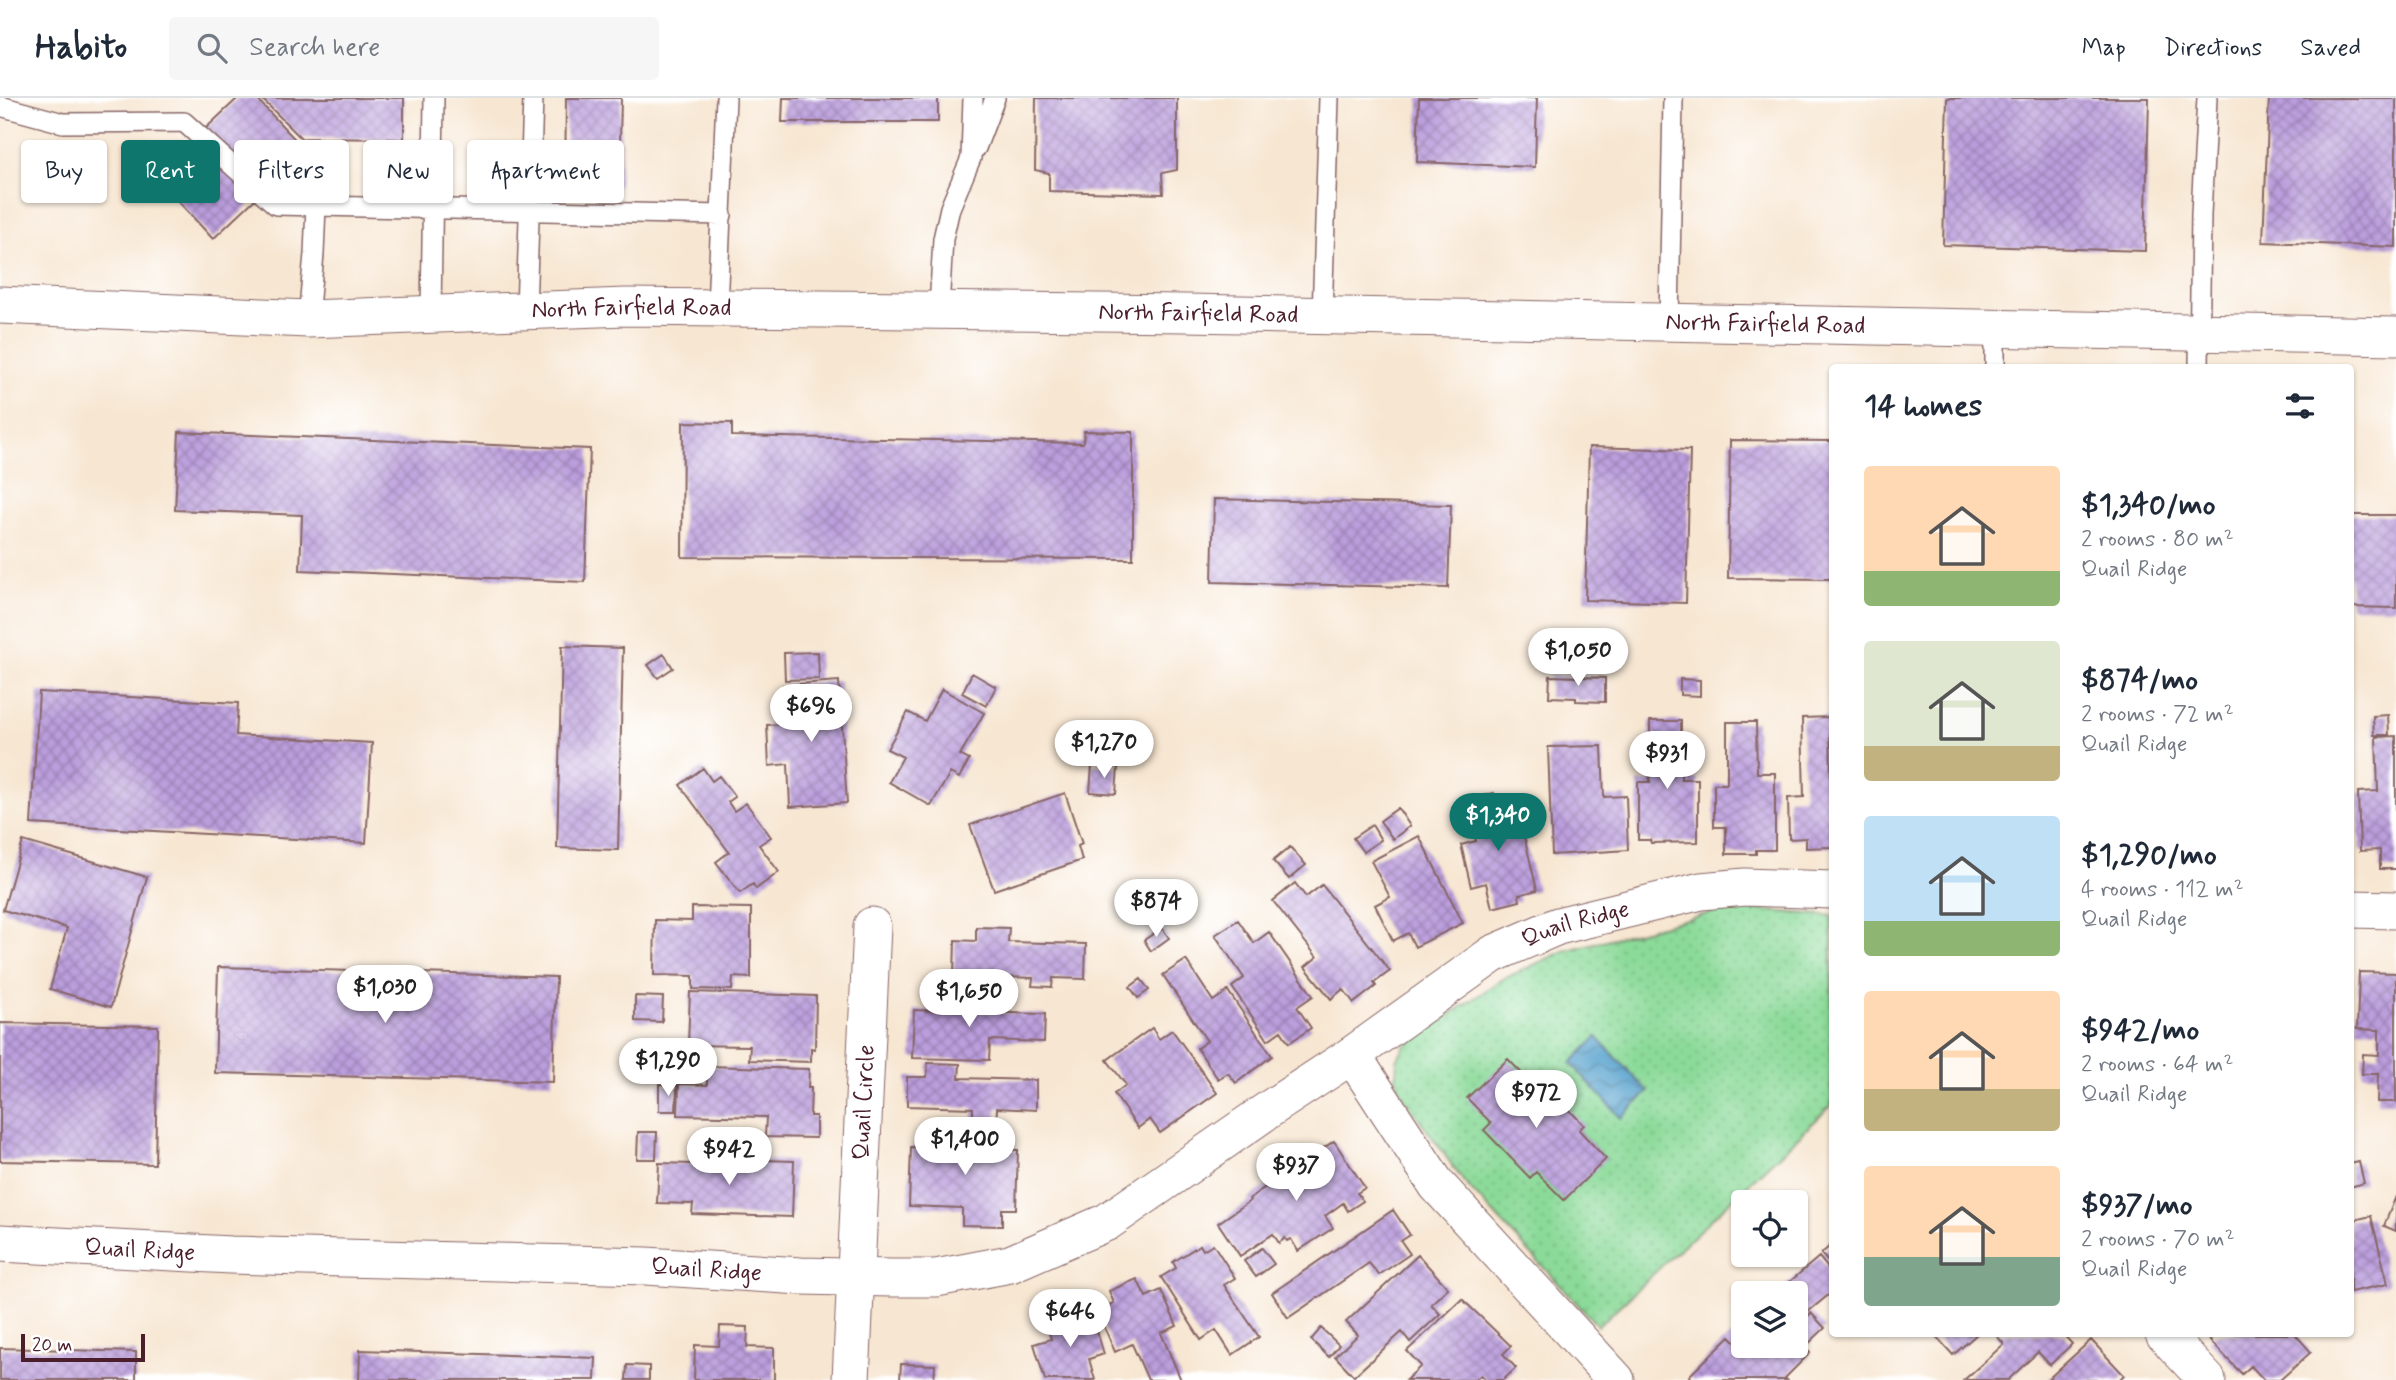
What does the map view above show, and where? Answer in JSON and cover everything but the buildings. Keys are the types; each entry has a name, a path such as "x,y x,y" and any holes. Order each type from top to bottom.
{"street":[{"name":"North Fairfield Road","path":"0,305 308,319 626,307 939,309 1995,328 2200,350 2396,336"},
{"name":"Quail Ridge","path":"0,1243 231,1255 646,1266 855,1278 936,1278 1010,1264 1107,1222 1352,1055 1493,954 1558,926 1701,891 1745,887 1829,890"},
{"path":"2354,909 2396,910"},
{"name":"Quail Circle","path":"850,1380 872,926"},
{"path":"1352,1055 1437,1185 1616,1380"},
{"path":"2167,1337 2207,1380"}],"lane":[{"path":"431,314 434,98"},
{"path":"526,311 533,98"},
{"path":"717,308 726,98"},
{"path":"971,158 973,98"},
{"path":"939,309 943,239 950,208 995,98"},
{"path":"1322,317 1329,98"},
{"path":"1669,323 1673,98"},
{"path":"2200,350 2201,214 2207,98"},
{"path":"0,106 64,123 184,122 276,205 722,215"},
{"path":"308,319 316,206"},
{"path":"1995,328 1995,364"}],"green space":[{"path":"1745,909 1829,916 1829,1108 1742,1190 1731,1190 1731,1200 1598,1326 1464,1182 1403,1096 1396,1079 1397,1060 1405,1045 1503,979 1564,951 1714,912"}],"water":[{"path":"1597,1037 1648,1092 1621,1118 1571,1063"}]}
